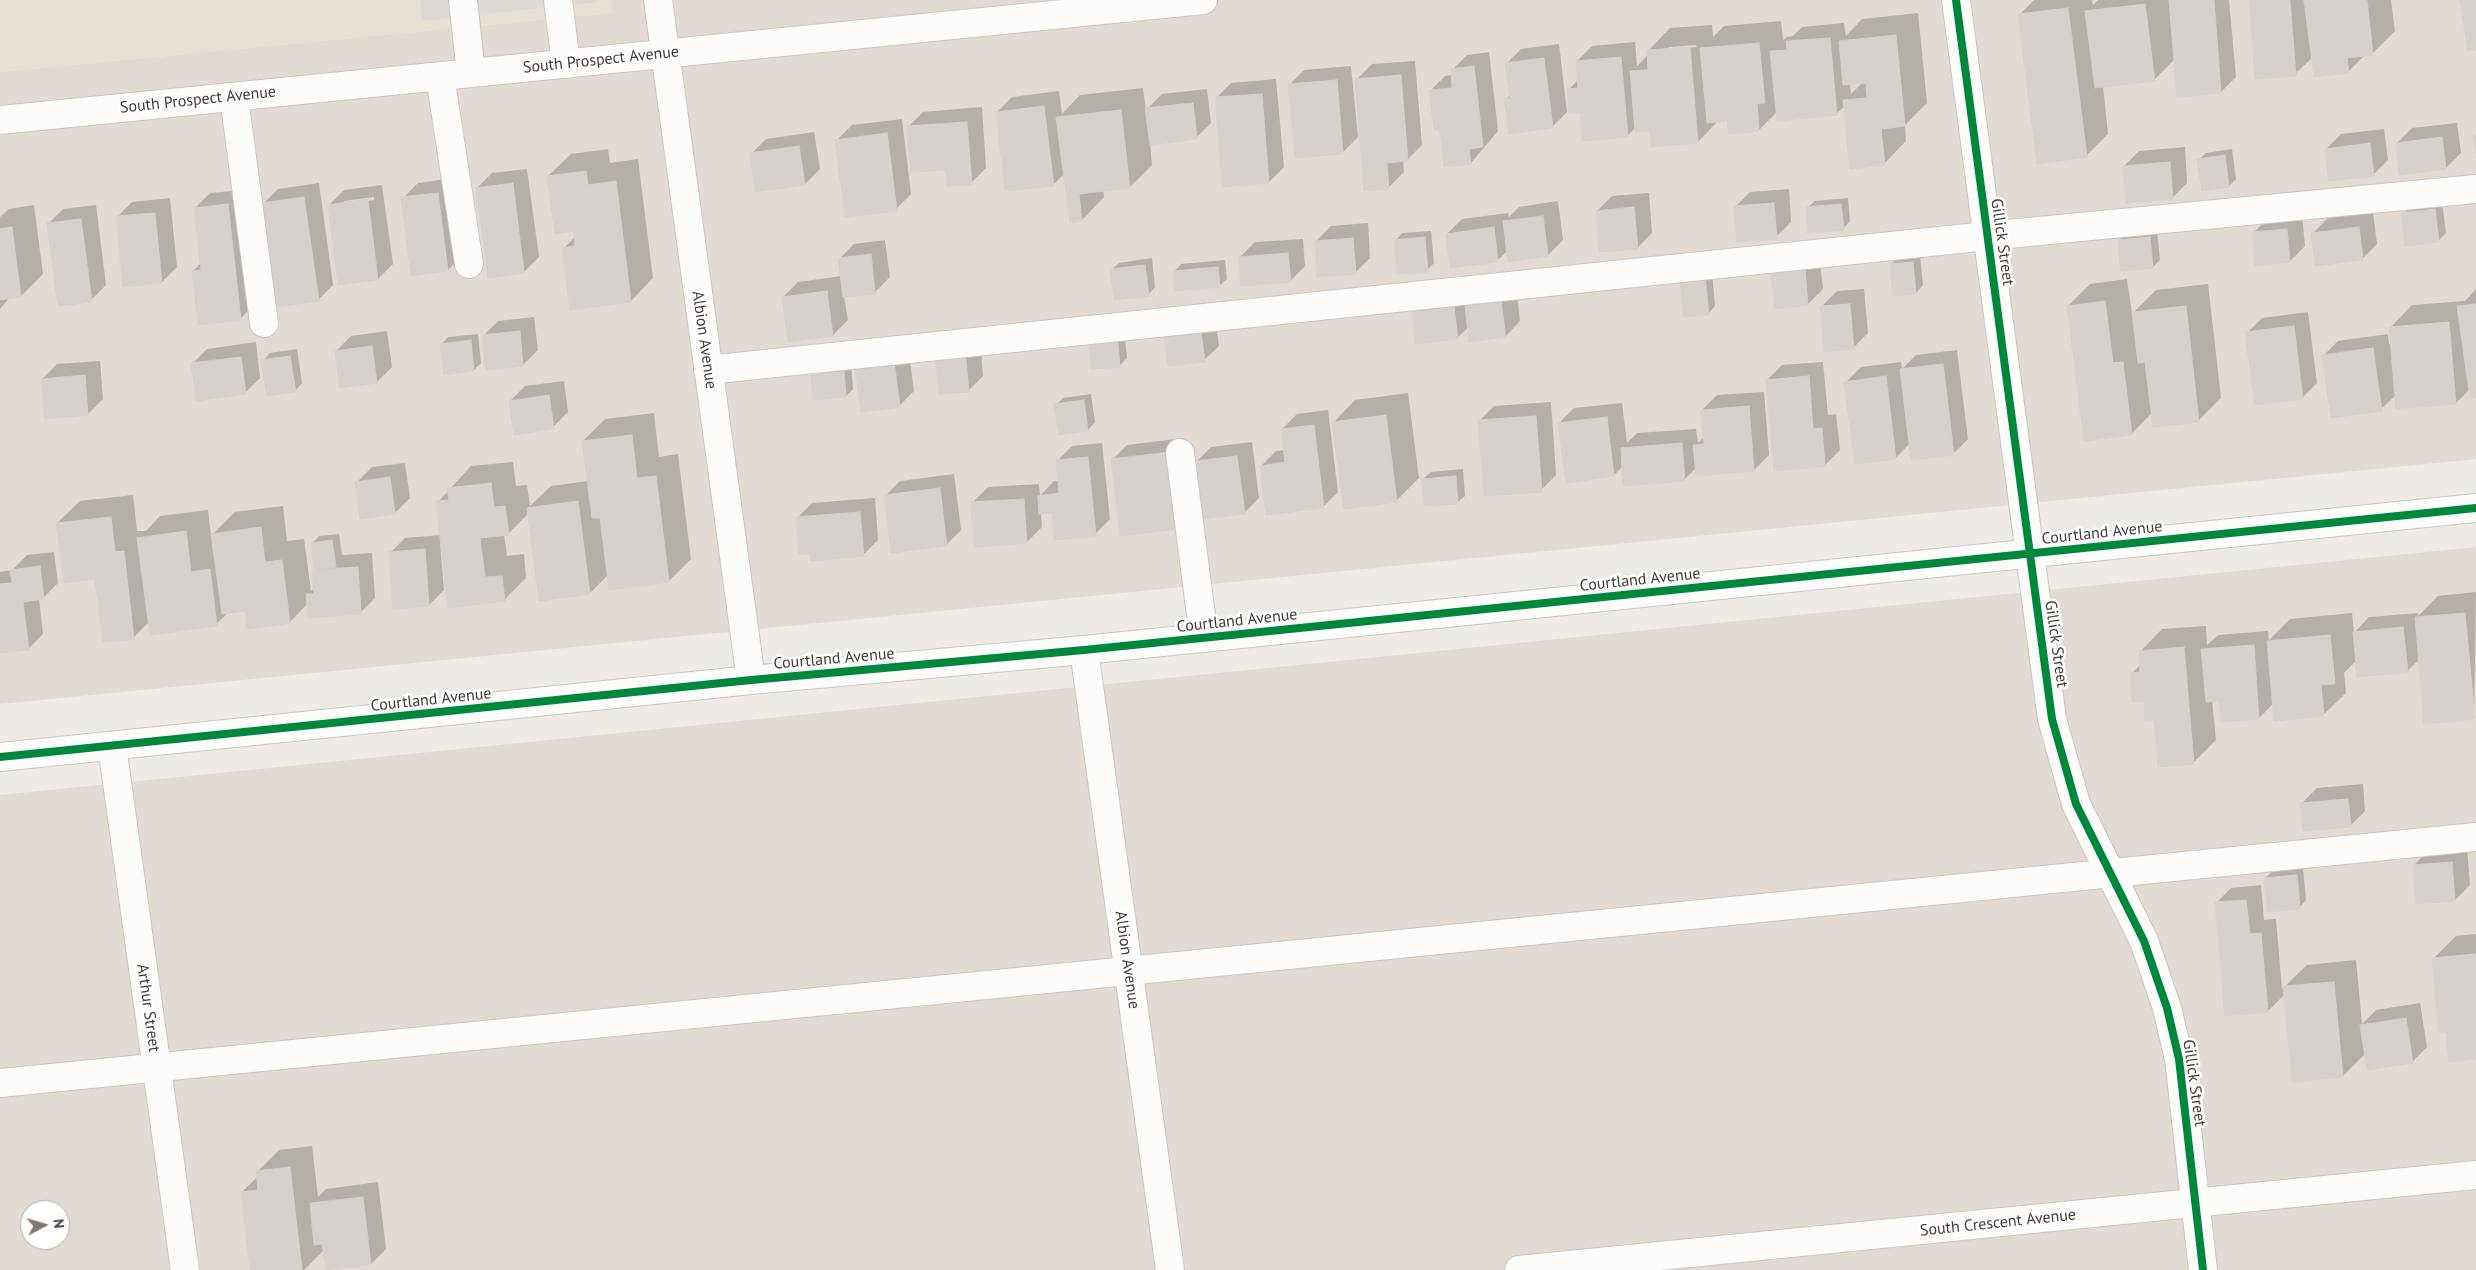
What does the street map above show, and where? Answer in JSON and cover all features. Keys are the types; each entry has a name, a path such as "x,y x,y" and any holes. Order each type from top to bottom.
{"street":[{"path":"463,0 470,73"},
{"path":"558,0 566,64"},
{"name":"Albion Avenue","path":"658,0 751,680"},
{"name":"South Prospect Avenue","path":"0,120 1203,0"},
{"name":"Gillick Street","path":"1956,0 2052,718 2076,804 2112,873 2144,941 2167,1008 2179,1059 2202,1270"},
{"path":"440,76 469,264"},
{"path":"234,97 264,322"},
{"path":"708,370 1987,236 2476,189"},
{"path":"1180,453 1204,638"},
{"name":"Courtland Avenue","path":"0,757 751,680 1204,638 2476,508"},
{"name":"Albion Avenue","path":"1084,650 1170,1270"},
{"name":"Arthur Street","path":"112,746 185,1270"},
{"path":"0,1083 2476,837"},
{"name":"South Crescent Avenue","path":"1519,1270 2476,1176"}],"shaded area":[{"path":"0,0 610,0 612,13 0,72"},
{"path":"420,0 598,0 599,2 422,21"},
{"path":"610,0 2476,0 2476,459 0,704 0,72 612,13"},
{"path":"2476,547 2476,1270 0,1270 0,795"}],"building":[{"path":"2169,0 2214,0 2221,93 2177,97"},
{"path":"2249,0 2290,0 2296,76 2255,79"},
{"path":"2304,0 2367,0 2373,55 2347,58 2349,73 2314,77"},
{"path":"2460,0 2476,0 2476,50 2468,51"},
{"path":"2145,4 2155,81 2095,88 2085,11"},
{"path":"2068,8 2087,157 2037,164 2018,14"},
{"path":"1896,35 1905,126 1881,129 1885,165 1850,169 1843,100 1867,98 1866,83 1843,85 1839,41"},
{"path":"1830,38 1837,115 1777,121 1770,51 1787,50 1786,41"},
{"path":"1759,43 1765,103 1757,104 1759,131 1729,134 1727,121 1707,123 1700,48"},
{"path":"1690,47 1698,143 1652,147 1650,131 1635,132 1630,71 1648,70 1647,50"},
{"path":"1621,57 1628,137 1582,141 1580,112 1569,113 1567,89 1578,88 1576,61"},
{"path":"1544,58 1553,128 1509,134 1504,99 1510,98 1505,63"},
{"path":"1474,66 1483,147 1469,149 1471,164 1444,167 1440,130 1434,130 1429,90 1452,88 1451,69"},
{"path":"1401,75 1408,161 1387,163 1389,189 1364,191 1355,79"},
{"path":"1337,80 1343,154 1295,158 1288,84"},
{"path":"1262,94 1269,183 1222,187 1215,97"},
{"path":"1193,103 1197,139 1150,145 1145,108"},
{"path":"1044,106 1054,186 1005,191 996,112"},
{"path":"1121,110 1130,188 1079,194 1082,221 1070,223 1056,117"},
{"path":"967,122 972,185 947,186 946,170 911,172 907,126"},
{"path":"887,133 897,211 845,217 835,140"},
{"path":"2476,135 2476,154 2473,136"},
{"path":"2442,137 2446,169 2399,175 2396,143"},
{"path":"2370,143 2374,176 2329,181 2325,149"},
{"path":"799,146 805,185 755,192 750,153"},
{"path":"2225,155 2229,187 2202,191 2197,159"},
{"path":"2170,162 2173,199 2126,203 2123,166"},
{"path":"586,171 588,185 616,181 631,302 570,310 562,248 575,246 573,231 555,234 547,176"},
{"path":"513,183 524,273 488,278 476,188"},
{"path":"438,193 448,271 411,276 401,197"},
{"path":"304,197 319,301 276,307 261,203"},
{"path":"368,199 378,280 338,285 328,205"},
{"path":"1774,203 1777,239 1737,242 1734,206"},
{"path":"228,204 241,320 198,325 192,271 201,270 194,208"},
{"path":"1841,204 1844,230 1808,233 1806,207"},
{"path":"1634,207 1638,249 1599,252 1596,211"},
{"path":"2435,209 2439,242 2405,246 2401,213"},
{"path":"155,213 162,283 123,287 116,216"},
{"path":"1543,216 1548,256 1508,262 1503,221"},
{"path":"81,219 92,302 58,306 47,223"},
{"path":"12,227 21,297 0,300 0,229"},
{"path":"1494,227 1498,262 1450,268 1446,234"},
{"path":"2359,227 2363,260 2315,266 2311,233"},
{"path":"2287,229 2290,262 2255,266 2252,232"},
{"path":"1425,237 1428,272 1397,274 1394,240"},
{"path":"2150,237 2153,268 2121,271 2118,240"},
{"path":"1353,238 1356,274 1317,277 1315,241"},
{"path":"1288,253 1291,282 1241,286 1239,257"},
{"path":"871,254 875,294 843,297 838,258"},
{"path":"1913,262 1916,294 1893,296 1890,264"},
{"path":"1145,265 1149,296 1114,300 1110,269"},
{"path":"1218,267 1220,287 1174,291 1173,271"},
{"path":"1805,270 1808,305 1775,309 1771,274"},
{"path":"1705,277 1709,315 1683,317 1680,280"},
{"path":"827,291 833,336 788,342 782,297"},
{"path":"1501,301 1506,337 1469,342 1465,306"},
{"path":"2105,301 2113,363 2123,362 2132,435 2084,441 2067,306"},
{"path":"1850,304 1854,349 1824,352 1820,306"},
{"path":"2476,304 2476,397 2470,398 2457,306"},
{"path":"2186,306 2199,422 2153,427 2145,362 2138,363 2132,312"},
{"path":"1454,307 1458,339 1415,344 1412,312"},
{"path":"2449,322 2456,404 2396,409 2389,327"},
{"path":"1200,324 1205,362 1168,366 1163,329"},
{"path":"2294,326 2303,399 2255,405 2245,332"},
{"path":"520,331 523,366 486,370 482,335"},
{"path":"1117,333 1120,367 1091,369 1088,335"},
{"path":"471,340 474,371 444,375 440,344"},
{"path":"372,346 377,383 340,388 335,351"},
{"path":"2373,348 2382,411 2331,418 2322,355"},
{"path":"965,351 969,392 939,394 935,353"},
{"path":"290,356 296,392 267,396 261,360"},
{"path":"241,357 246,394 196,401 191,363"},
{"path":"894,361 900,407 861,412 855,366"},
{"path":"1943,364 1954,455 1911,460 1900,369"},
{"path":"844,371 846,397 813,400 811,373"},
{"path":"85,375 88,415 45,419 41,379"},
{"path":"1809,376 1813,429 1822,428 1825,466 1774,471 1766,380"},
{"path":"1886,376 1896,459 1855,464 1844,382"},
{"path":"549,395 554,429 514,435 509,401"},
{"path":"1084,400 1088,431 1059,435 1054,404"},
{"path":"1749,406 1754,471 1696,476 1693,445 1704,444 1701,410"},
{"path":"1386,415 1397,502 1344,509 1332,422"},
{"path":"1536,416 1542,492 1484,496 1478,420"},
{"path":"1607,417 1614,476 1566,483 1558,423"},
{"path":"1314,425 1324,508 1266,515 1260,466 1285,462 1281,429"},
{"path":"632,435 637,478 656,476 669,582 609,590 600,518 592,518 582,441"},
{"path":"1682,443 1685,481 1623,486 1621,448"},
{"path":"1170,452 1179,529 1120,536 1111,459"},
{"path":"1237,456 1245,514 1202,519 1195,461"},
{"path":"1088,457 1096,536 1054,540 1052,513 1039,514 1038,496 1059,493 1056,460"},
{"path":"1456,476 1458,504 1424,506 1422,479"},
{"path":"390,477 395,514 360,519 355,482"},
{"path":"491,483 494,507 505,506 509,535 480,538 485,577 502,576 505,601 448,608 436,501 449,500 447,488"},
{"path":"940,488 947,546 891,553 884,495"},
{"path":"1024,499 1027,543 974,547 971,502"},
{"path":"578,501 590,594 539,601 527,508"},
{"path":"860,512 864,556 811,561 810,554 799,554 796,517"},
{"path":"111,517 115,552 124,551 134,639 103,642 95,579 64,583 56,523"},
{"path":"261,527 265,562 282,560 290,623 247,629 245,611 222,614 211,534"},
{"path":"186,531 191,572 210,569 217,626 150,635 137,538"},
{"path":"332,540 336,567 314,570 311,543"},
{"path":"425,549 429,606 393,609 389,552"},
{"path":"40,566 44,599 23,602 29,650 0,653 0,584 12,583 10,570"},
{"path":"358,567 361,614 308,618 306,594 314,594 312,570"},
{"path":"2465,613 2475,719 2424,724 2415,617"},
{"path":"2403,627 2408,672 2357,677 2353,632"},
{"path":"2330,635 2335,684 2321,685 2324,716 2274,721 2267,641"},
{"path":"2254,645 2259,719 2221,722 2219,701 2206,702 2201,649"},
{"path":"2184,647 2194,764 2158,767 2154,720 2145,720 2144,701 2132,702 2130,673 2140,672 2139,651"},
{"path":"2348,799 2351,827 2303,831 2300,803"},
{"path":"2452,862 2455,901 2416,904 2413,865"},
{"path":"2297,875 2300,909 2267,912 2264,878"},
{"path":"2246,900 2250,934 2261,933 2268,1012 2225,1016 2215,902"},
{"path":"2476,954 2476,1059 2449,1062 2446,1032 2438,1032 2432,958"},
{"path":"2334,982 2343,1077 2292,1082 2283,986"},
{"path":"2406,1018 2413,1063 2367,1070 2360,1025"},
{"path":"290,1167 302,1270 250,1270 241,1192 258,1190 256,1171"},
{"path":"363,1197 371,1265 326,1270 322,1244 314,1245 310,1203"}],"cycle path":[{"path":"1956,0 2052,719 2076,804 2144,941 2167,1008 2179,1059 2203,1270"},
{"path":"0,757 751,680 1084,650 2476,508"}]}
